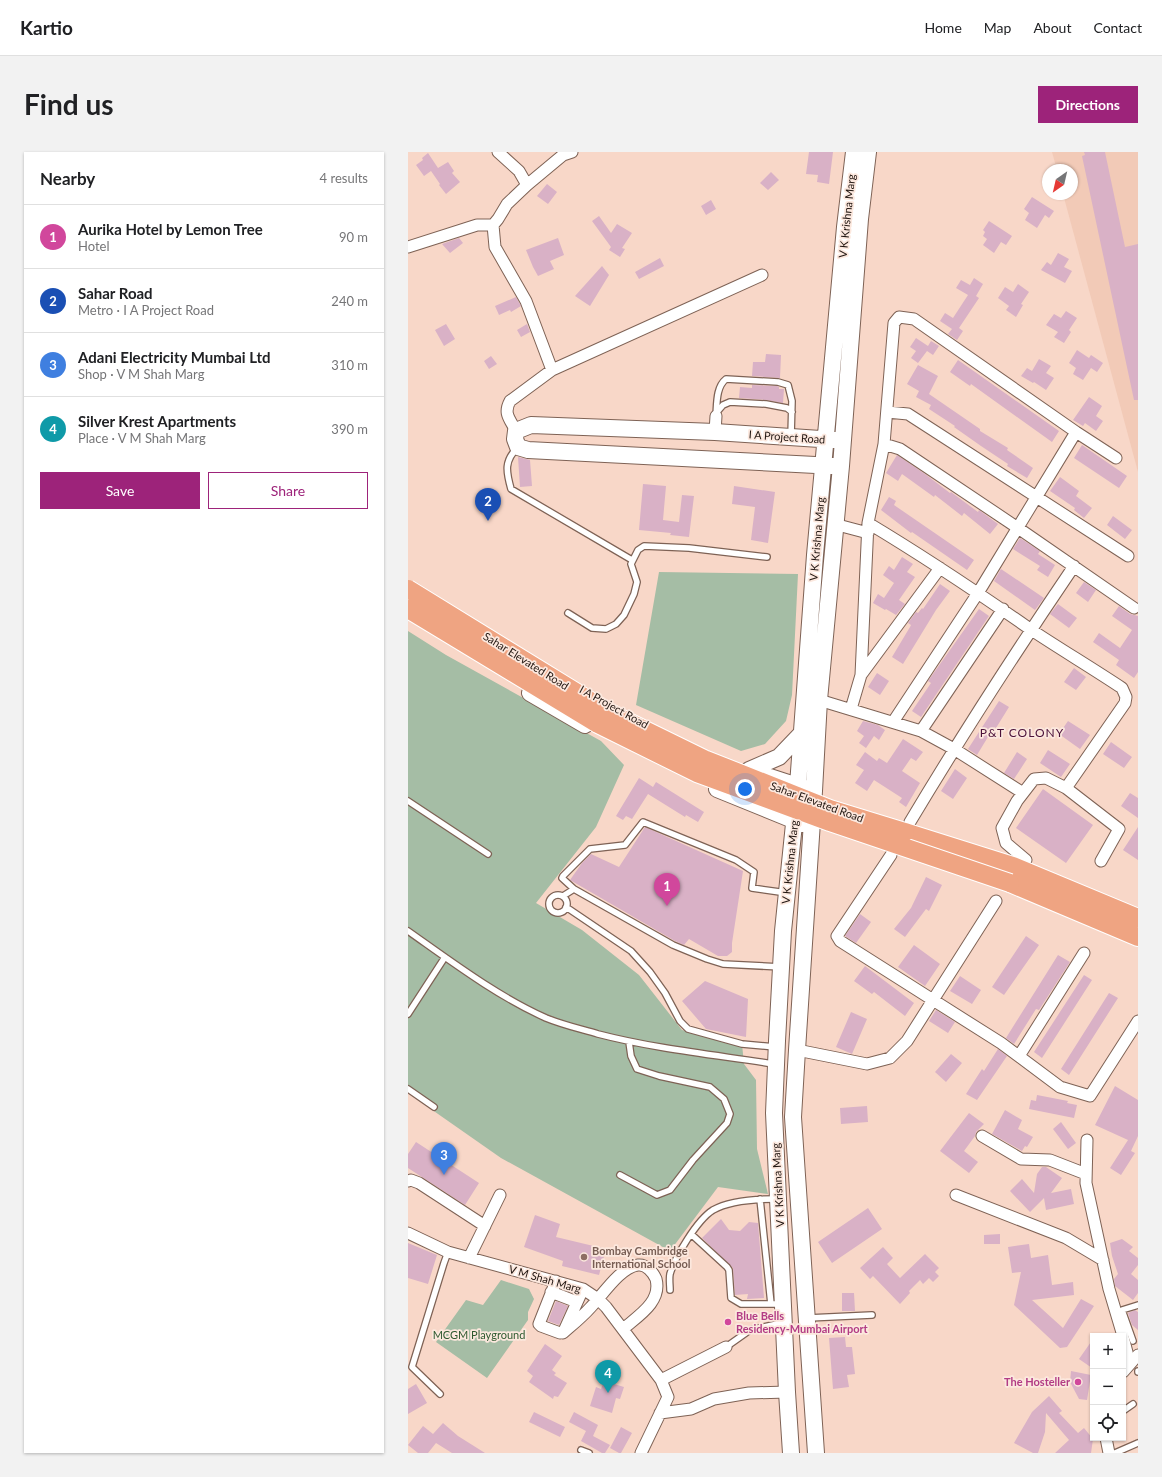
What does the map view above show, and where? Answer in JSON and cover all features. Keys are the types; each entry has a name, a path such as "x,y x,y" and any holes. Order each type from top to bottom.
{"main road":[{"name":"V K Krishna Marg","path":"791,1453 784,1322 777,1304 779,1199 774,1116 777,1047 783,931 802,733 812,698 840,466 853,227 854,152"},
{"name":"V K Krishna Marg","path":"816,1453 794,1117 814,791 812,698 815,555 826,440 853,227 868,152"},
{"name":"I A Project Road","path":"516,431 531,425 715,432 842,441"},
{"path":"516,431 515,439 518,447 528,450 840,466"},
{"name":"I A Project Road","path":"408,581 611,707 680,742 749,770 814,791"},
{"name":"Sahar Elevated Road","path":"408,589 608,712 704,759 830,808 1013,866 1138,918"},
{"name":"Sahar Elevated Road","path":"408,609 598,724 697,773 830,822 1006,882 1138,937"},
{"path":"408,618 564,714 615,742 699,781 794,821 811,826"},
{"path":"749,770 779,757 802,733"},
{"path":"762,808 780,823 792,845"},
{"path":"774,1116 794,1117"}],"street":[{"path":"498,152 519,171 527,185"},
{"path":"552,370 526,301 495,247 493,225 507,204 527,185 563,155 572,152"},
{"path":"408,248 477,225 493,225"},
{"path":"516,431 508,417 506,408 510,401 552,370 762,275"},
{"path":"851,709 861,675 868,528 884,444 894,323 899,317 914,319 1076,432 1116,458"},
{"path":"887,412 908,414 1038,496 1128,556"},
{"path":"715,432 716,414"},
{"path":"893,722 978,593 1076,432"},
{"path":"884,444 900,449 1134,608"},
{"path":"834,524 868,528 940,568 1122,688 1126,697 1125,703 1066,788"},
{"path":"910,822 954,749 1031,629 1074,566"},
{"path":"861,675 940,568"},
{"path":"922,731 1003,609"},
{"path":"812,698 922,731 954,749 1023,793"},
{"path":"1026,860 1006,842 1002,828 1017,802 1034,779 1046,778 1066,788 1119,829 1102,861"},
{"path":"891,855 837,936 840,941 1019,1056 1060,1087 1090,1096 1138,1021"},
{"path":"797,1050 867,1064 890,1058 906,1041 996,901"},
{"path":"1019,1056 1084,954"},
{"path":"982,1136 1022,1160 1050,1160 1086,1174"},
{"path":"1087,1140 1086,1183 1109,1289 1129,1338 1132,1365"},
{"path":"408,1181 411,1180 419,1183 484,1226"},
{"path":"469,1258 500,1195"},
{"path":"956,1195 1066,1238 1103,1260"},
{"name":"V M Shah Marg","path":"408,1233 448,1252 583,1289 598,1299 606,1307 661,1380 668,1397 641,1453"},
{"path":"563,1333 628,1268 638,1265 648,1268 654,1274 657,1282 656,1298 623,1329"},
{"path":"556,1281 539,1324 560,1333 564,1331 583,1289"},
{"path":"552,1292 577,1302"},
{"path":"661,1380 726,1347"},
{"path":"660,1413 691,1409 714,1399 749,1393 787,1392"},
{"path":"1107,1441 1109,1453"}],"lane":[{"path":"716,414 717,398 721,382 726,379 736,378 778,382 788,385 792,401 791,437"},
{"path":"716,414 723,405 730,402 766,404 786,408 792,412"},
{"path":"518,447 510,455 507,473 511,489 632,560"},
{"path":"568,613 592,628 606,628 616,624 627,610 634,594 637,582 631,564 638,550 644,546 689,548 767,557"},
{"path":"408,801 488,854"},
{"path":"781,967 723,964 707,959 673,945 574,889 562,878 590,849 625,845 643,822 736,860 754,872 752,888 787,893"},
{"path":"563,896 566,901 566,907 563,911 557,912 552,910 549,905 550,899 554,896 563,896 574,889"},
{"path":"566,907 631,951 650,972 665,993 680,1021 688,1028 742,1044 777,1047"},
{"path":"408,931 445,957 509,998 547,1018 574,1028 629,1042 777,1064"},
{"path":"408,1014 445,957"},
{"path":"620,1175 656,1195 670,1190 693,1160 727,1123 730,1114 724,1099 710,1086 658,1076 637,1069 629,1042"},
{"path":"408,1089 434,1107"},
{"path":"670,1290 670,1275 682,1248 696,1226 712,1210 730,1204 760,1199 779,1199"},
{"path":"691,1234 729,1270 731,1298 741,1304 777,1304 760,1199"},
{"path":"440,1394 412,1367 448,1252"},
{"path":"1129,1338 1122,1310 1138,1305"},
{"path":"807,1318 872,1315"},
{"path":"726,1347 750,1330 784,1322"},
{"path":"1126,1408 1133,1404"},
{"path":"1115,1453 1138,1443"},
{"path":"581,1450 589,1453"}],"shaded area":[{"path":"1052,152 1138,152 1138,472 1065,200 1078,200 1078,164 1055,164"}],"green space":[{"path":"659,572 798,574 792,695 786,721 765,744 741,751 636,705"},
{"path":"408,631 446,655 601,741 624,765 596,827 536,903 582,930 639,975 682,1030 742,1044 744,1064 756,1080 757,1149 768,1194 718,1187 670,1251 501,1158 408,1093"},
{"name":"MCGM Playground","path":"501,1280 529,1289 534,1299 528,1312 528,1320 487,1378 436,1342 466,1300 483,1305"}],"building":[{"path":"809,152 833,152 829,184 817,182 818,175 806,174"},
{"path":"1084,152 1105,152 1125,247 1138,244 1138,400 1134,400 1082,156 1085,155"},
{"path":"428,153 438,168 448,162 454,171 452,173 460,182 446,194 431,171 424,176 416,165 423,160 422,158"},
{"path":"771,172 779,180 768,190 760,183"},
{"path":"547,184 557,192 548,204 537,196"},
{"path":"1032,197 1054,211 1049,218 1045,215 1037,228 1025,220 1029,213 1024,209"},
{"path":"711,200 716,209 706,215 701,206"},
{"path":"599,216 611,233 617,224 632,233 622,248 625,249 620,257 609,250 611,247 592,221"},
{"path":"989,221 1012,236 1006,245 1001,242 994,253 983,245 987,239 983,236 985,232 983,230"},
{"path":"459,238 463,243 450,253 442,244"},
{"path":"558,238 564,255 550,261 554,269 538,276 526,250"},
{"path":"1058,253 1069,259 1064,267 1072,271 1065,283 1041,270 1047,262 1051,265"},
{"path":"660,258 664,266 639,279 635,272"},
{"path":"602,266 609,275 590,306 575,296"},
{"path":"974,278 983,284 976,296 979,298 959,328 963,331 957,340 948,334 952,329 940,321 945,313 953,318 968,295 956,288 961,280 970,285"},
{"path":"1018,284 1029,292 1021,304 1023,305 1016,317 1006,310 1009,306 998,298 1005,287 1013,292"},
{"path":"516,297 521,306 511,312 510,310 499,315 495,306"},
{"path":"1066,311 1077,318 1069,330 1071,332 1064,343 1054,337 1058,332 1046,325 1054,314 1061,318"},
{"path":"446,324 455,339 444,346 435,330"},
{"path":"527,324 530,332 521,337 517,330"},
{"path":"916,338 928,346 931,341 939,346 933,355 927,351 918,363 911,358 916,351 910,347"},
{"path":"1077,350 1089,358 1091,355 1103,363 1097,372 1091,368 1083,380 1073,374 1076,368 1069,363"},
{"path":"766,354 781,355 780,378 752,376 753,362 765,362"},
{"path":"491,356 497,364 489,369 484,361"},
{"path":"1039,359 1051,366 1046,373 1054,378 1046,390 1021,376 1027,368 1032,371"},
{"path":"958,360 1059,431 1052,442 971,384 970,386 950,372"},
{"path":"918,365 938,376 929,394 980,429 980,431 1008,448 1007,450 1033,468 1027,478 1007,466 1008,464 929,409 931,405 916,397 919,391 907,384"},
{"path":"752,385 777,386 779,389 784,389 783,403 739,398 740,387 752,388"},
{"path":"1089,397 1102,406 1096,416 1103,421 1096,431 1085,423 1083,426 1073,420"},
{"path":"1082,445 1127,476 1119,488 1074,458"},
{"path":"897,455 950,493 951,492 978,512 979,510 998,524 990,534 964,513 962,516 935,495 934,497 902,474 898,481 886,473"},
{"path":"518,457 530,460 532,486 520,487"},
{"path":"1060,477 1079,491 1076,496 1092,508 1084,518 1074,510 1075,508 1050,491"},
{"path":"643,484 666,486 663,520 679,522 682,495 694,496 689,537 670,535 671,533 639,530"},
{"path":"734,486 775,492 768,543 751,540 755,507 732,504"},
{"path":"889,497 896,501 894,505 974,560 967,570 912,532 911,533 881,510"},
{"path":"1113,516 1132,530 1125,539 1107,525"},
{"path":"1020,538 1040,551 1038,554 1055,565 1048,577 1037,570 1040,566 1013,549"},
{"path":"902,557 913,564 907,572 915,577 899,600 905,604 896,615 873,603 878,594 884,598 894,583 883,575 889,566 894,570"},
{"path":"1001,569 1044,598 1035,610 994,581"},
{"path":"1084,582 1096,590 1088,602 1076,593"},
{"path":"940,584 950,591 936,610 903,664 892,657 911,625 908,623 916,612 918,613 922,608 923,609"},
{"path":"1058,604 1077,618 1069,628 1050,614"},
{"path":"1119,606 1130,614 1138,616 1138,672 1134,678 1116,665 1119,660 1093,642 1099,633 1120,648 1132,630 1112,616"},
{"path":"979,609 989,616 921,717 912,711 931,683 928,681"},
{"path":"1074,668 1086,677 1076,690 1064,682"},
{"path":"877,673 889,681 880,695 868,687"},
{"path":"999,701 1009,707 996,728 994,727 977,755 968,749"},
{"path":"863,721 878,725 885,730 879,740 874,736 866,748 859,743 864,736 857,731"},
{"path":"1068,721 1090,735 1080,749 1059,734"},
{"path":"903,739 923,752 916,761 911,758 902,771 920,783 906,807 899,802 902,798 874,780 867,791 855,783 864,770 856,765 865,752 877,761 879,758 887,763"},
{"path":"1111,742 1132,757 1124,768 1103,754"},
{"path":"1048,750 1070,764 1061,777 1040,763"},
{"path":"1017,752 1027,759 1014,779 1004,773"},
{"path":"955,769 967,778 953,799 941,791"},
{"path":"639,778 653,787 656,782 704,812 698,822 686,815 685,817 648,794 632,819 626,816 623,820 616,816"},
{"path":"1043,789 1093,825 1066,863 1016,828"},
{"path":"1130,793 1138,798 1138,818 1121,806"},
{"path":"645,827 743,871 732,943 732,952 727,956 718,956 689,939 684,945 675,941 570,880 582,863 591,854 619,867"},
{"path":"1138,827 1138,860 1123,850"},
{"path":"926,877 942,885 929,911 926,909 905,937 894,929 911,908"},
{"path":"860,914 871,922 856,943 845,936"},
{"path":"1026,936 1039,945 1004,995 992,987"},
{"path":"914,945 940,964 925,986 898,967"},
{"path":"1058,955 1070,962 1039,1010 1036,1009 1014,1044 1006,1038"},
{"path":"865,966 914,1003 905,1016 874,992 872,994 854,981"},
{"path":"1084,975 1092,980 1042,1058 1034,1052"},
{"path":"960,976 981,990 972,1004 950,991"},
{"path":"705,981 748,999 746,1037 706,1029 682,1001"},
{"path":"1109,993 1118,998 1069,1075 1061,1069"},
{"path":"936,1010 955,1022 948,1033 929,1021"},
{"path":"851,1012 867,1019 852,1054 836,1047"},
{"path":"998,1049 1007,1056 977,1100 966,1094 982,1069 984,1071"},
{"path":"951,1054 962,1063 946,1082 935,1072"},
{"path":"1115,1086 1138,1100 1138,1136 1131,1151 1135,1153 1121,1175 1110,1168 1128,1140 1095,1125"},
{"path":"1037,1095 1068,1101 1067,1103 1077,1105 1074,1118 1029,1109 1031,1100 1036,1101"},
{"path":"867,1106 868,1122 841,1124 840,1108"},
{"path":"1005,1110 1022,1120 1018,1129 1033,1137 1027,1147 1025,1146 1022,1151 992,1134"},
{"path":"969,1113 984,1124 976,1132 975,1136 964,1151 978,1162 969,1173 940,1151"},
{"path":"1061,1122 1076,1143 1068,1149 1053,1129"},
{"path":"416,1142 479,1183 465,1205 408,1168 408,1154"},
{"path":"1042,1167 1046,1167 1062,1178 1051,1193 1071,1189 1074,1204 1046,1210 1044,1198 1030,1212 1010,1191 1022,1179 1034,1193 1037,1174"},
{"path":"868,1208 882,1229 832,1263 818,1242"},
{"path":"535,1215 560,1224 556,1237 606,1249 599,1275 562,1266 563,1261 524,1247"},
{"path":"721,1219 729,1230 740,1231 749,1222 758,1223 764,1298 747,1299 748,1294 735,1295 733,1268 702,1238"},
{"path":"1000,1234 1000,1244 984,1244 984,1235"},
{"path":"1122,1239 1133,1247 1129,1251 1138,1258 1138,1265 1131,1274 1138,1280 1138,1293 1133,1300 1115,1286 1114,1279 1118,1274 1112,1256 1110,1243"},
{"path":"408,1243 437,1255 428,1284 408,1278"},
{"path":"1029,1244 1031,1258 1048,1255 1052,1285 1073,1282 1074,1295 1032,1300 1063,1328 1081,1299 1094,1306 1067,1347 1060,1348 1014,1305 1021,1272 1012,1273 1008,1247"},
{"path":"883,1247 893,1258 887,1264 900,1278 925,1254 939,1268 935,1272 939,1276 933,1282 929,1278 923,1284 920,1280 909,1291 910,1293 900,1304 873,1276 870,1279 860,1268"},
{"path":"842,1293 854,1293 855,1311 842,1311"},
{"path":"556,1301 568,1306 559,1325 548,1321"},
{"path":"1135,1310 1138,1312 1138,1330 1132,1325 1128,1313"},
{"path":"845,1337 846,1347 852,1347 855,1374 847,1375 849,1387 833,1389 829,1338"},
{"path":"1090,1343 1090,1367 1079,1359"},
{"path":"545,1344 562,1356 552,1370 556,1373 554,1375 567,1383 558,1397 554,1396 553,1399 529,1382 533,1376 527,1371"},
{"path":"1071,1371 1090,1375 1087,1400 1079,1399 1070,1382"},
{"path":"604,1381 624,1387 620,1399 616,1398 612,1413 590,1406 596,1387 601,1389"},
{"path":"416,1384 427,1403 408,1414 408,1389"},
{"path":"1049,1396 1062,1411 1059,1413 1078,1433 1084,1428 1090,1435 1090,1441 1093,1441 1091,1453 1055,1453 1069,1440 1046,1413 1045,1432 1038,1453 1033,1453 1014,1443 1032,1412"},
{"path":"534,1412 565,1427 560,1437 529,1422"},
{"path":"574,1412 598,1425 593,1436 610,1445 605,1453 602,1453 581,1441 586,1431 569,1422"},
{"path":"443,1423 458,1436 485,1453 452,1453 436,1443 428,1453 418,1453 408,1445 423,1426 433,1434"},
{"path":"621,1427 632,1433 621,1453 619,1453 610,1448"}],"place":[{"name":"Sahar Road","path":"488,521"},
{"name":"Aurika Hotel by Lemon Tree","path":"667,906"},
{"name":"Adani Electricity Mumbai Ltd","path":"444,1175"},
{"name":"Bombay Cambridge International School","path":"584,1257"},
{"name":"Blue Bells Residency-Mumbai Airport","path":"728,1322"},
{"name":"The Hosteller","path":"1078,1382"},
{"name":"Silver Krest Apartments","path":"608,1393"}],"district":[{"name":"P&T COLONY","path":"1022,733"}]}
